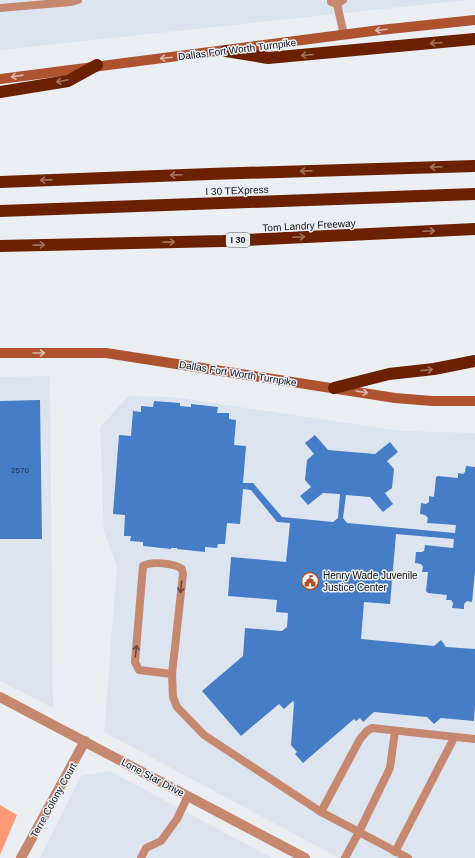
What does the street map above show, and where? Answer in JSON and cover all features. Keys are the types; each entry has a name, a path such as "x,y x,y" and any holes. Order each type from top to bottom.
{"highway":[{"path":"226,51 268,58 475,39"},
{"path":"0,92 68,81 97,65"},
{"path":"0,182 475,166"},
{"name":"I 30 TEXpress","path":"0,211 475,194"},
{"name":"Tom Landry Freeway","path":"0,246 223,241 475,229"},
{"path":"334,388 389,374 434,369 475,361"}],"main road":[{"name":"Dallas Fort Worth Turnpike","path":"0,79 97,65 226,51 380,30 475,20"},
{"name":"Dallas Fort Worth Turnpike","path":"0,353 106,353 395,398 432,401 475,401"}],"street":[{"name":"Lone Star Drive","path":"0,697 305,858"},
{"name":"Terre Colony Court","path":"21,858 84,741"}],"lane":[{"path":"0,8 71,2 78,0"},
{"path":"337,1 344,36"},
{"path":"172,674 139,670 135,662 143,566 146,564 156,563 178,566 182,568 183,574 172,674 173,697 177,707 204,735 321,812 408,858"},
{"path":"321,812 360,739 372,728 454,738 475,739"},
{"path":"345,858 390,768 396,731"},
{"path":"395,852 454,738"},
{"path":"141,858 146,848 160,841 177,819 188,796"}],"shaded area":[{"path":"0,0 467,0 0,50"},
{"path":"50,376 53,708 0,681 0,377"},
{"path":"128,396 173,397 401,431 475,433 475,858 339,858 104,732 117,566 104,532 100,427"},
{"path":"110,771 272,858 40,858 81,776"},
{"path":"0,805 17,815 0,855"}],"building":[{"path":"40,400 42,539 0,539 0,401"},
{"name":"Henry Wade Juvenile Justice Center","path":"154,401 180,403 180,406 191,407 191,404 218,407 217,413 229,413 229,419 236,420 234,445 246,446 243,483 253,483 282,517 333,522 338,518 340,494 323,493 308,505 300,496 311,487 305,480 307,460 314,454 305,443 315,435 328,450 375,454 390,442 398,452 387,461 394,469 392,488 385,493 393,504 383,512 370,497 346,495 343,518 347,523 455,533 456,525 427,523 428,518 425,515 420,514 421,503 426,504 429,502 429,496 434,497 436,477 458,478 458,473 463,474 466,466 475,467 475,571 472,602 467,601 464,604 464,609 452,608 453,603 451,600 446,600 447,595 428,593 426,591 428,572 422,572 423,567 421,564 415,563 416,552 424,551 425,545 453,548 454,539 396,534 390,604 364,602 361,639 434,646 441,640 446,647 475,649 474,721 441,718 434,724 427,717 374,712 363,722 360,718 356,721 354,719 303,763 295,754 297,752 291,745 293,701 284,709 279,704 241,736 202,691 243,656 245,628 282,631 287,627 288,613 276,612 277,600 228,596 231,557 286,562 290,523 277,522 251,490 243,489 240,524 227,523 225,544 218,544 217,548 205,547 205,552 177,548 171,549 143,546 143,542 130,541 131,536 124,536 125,515 113,514 119,435 131,436 133,411 141,412 141,406 153,407"}],"place":[{"name":"Henry Wade Juvenile Justice Center","path":"310,581"}]}
